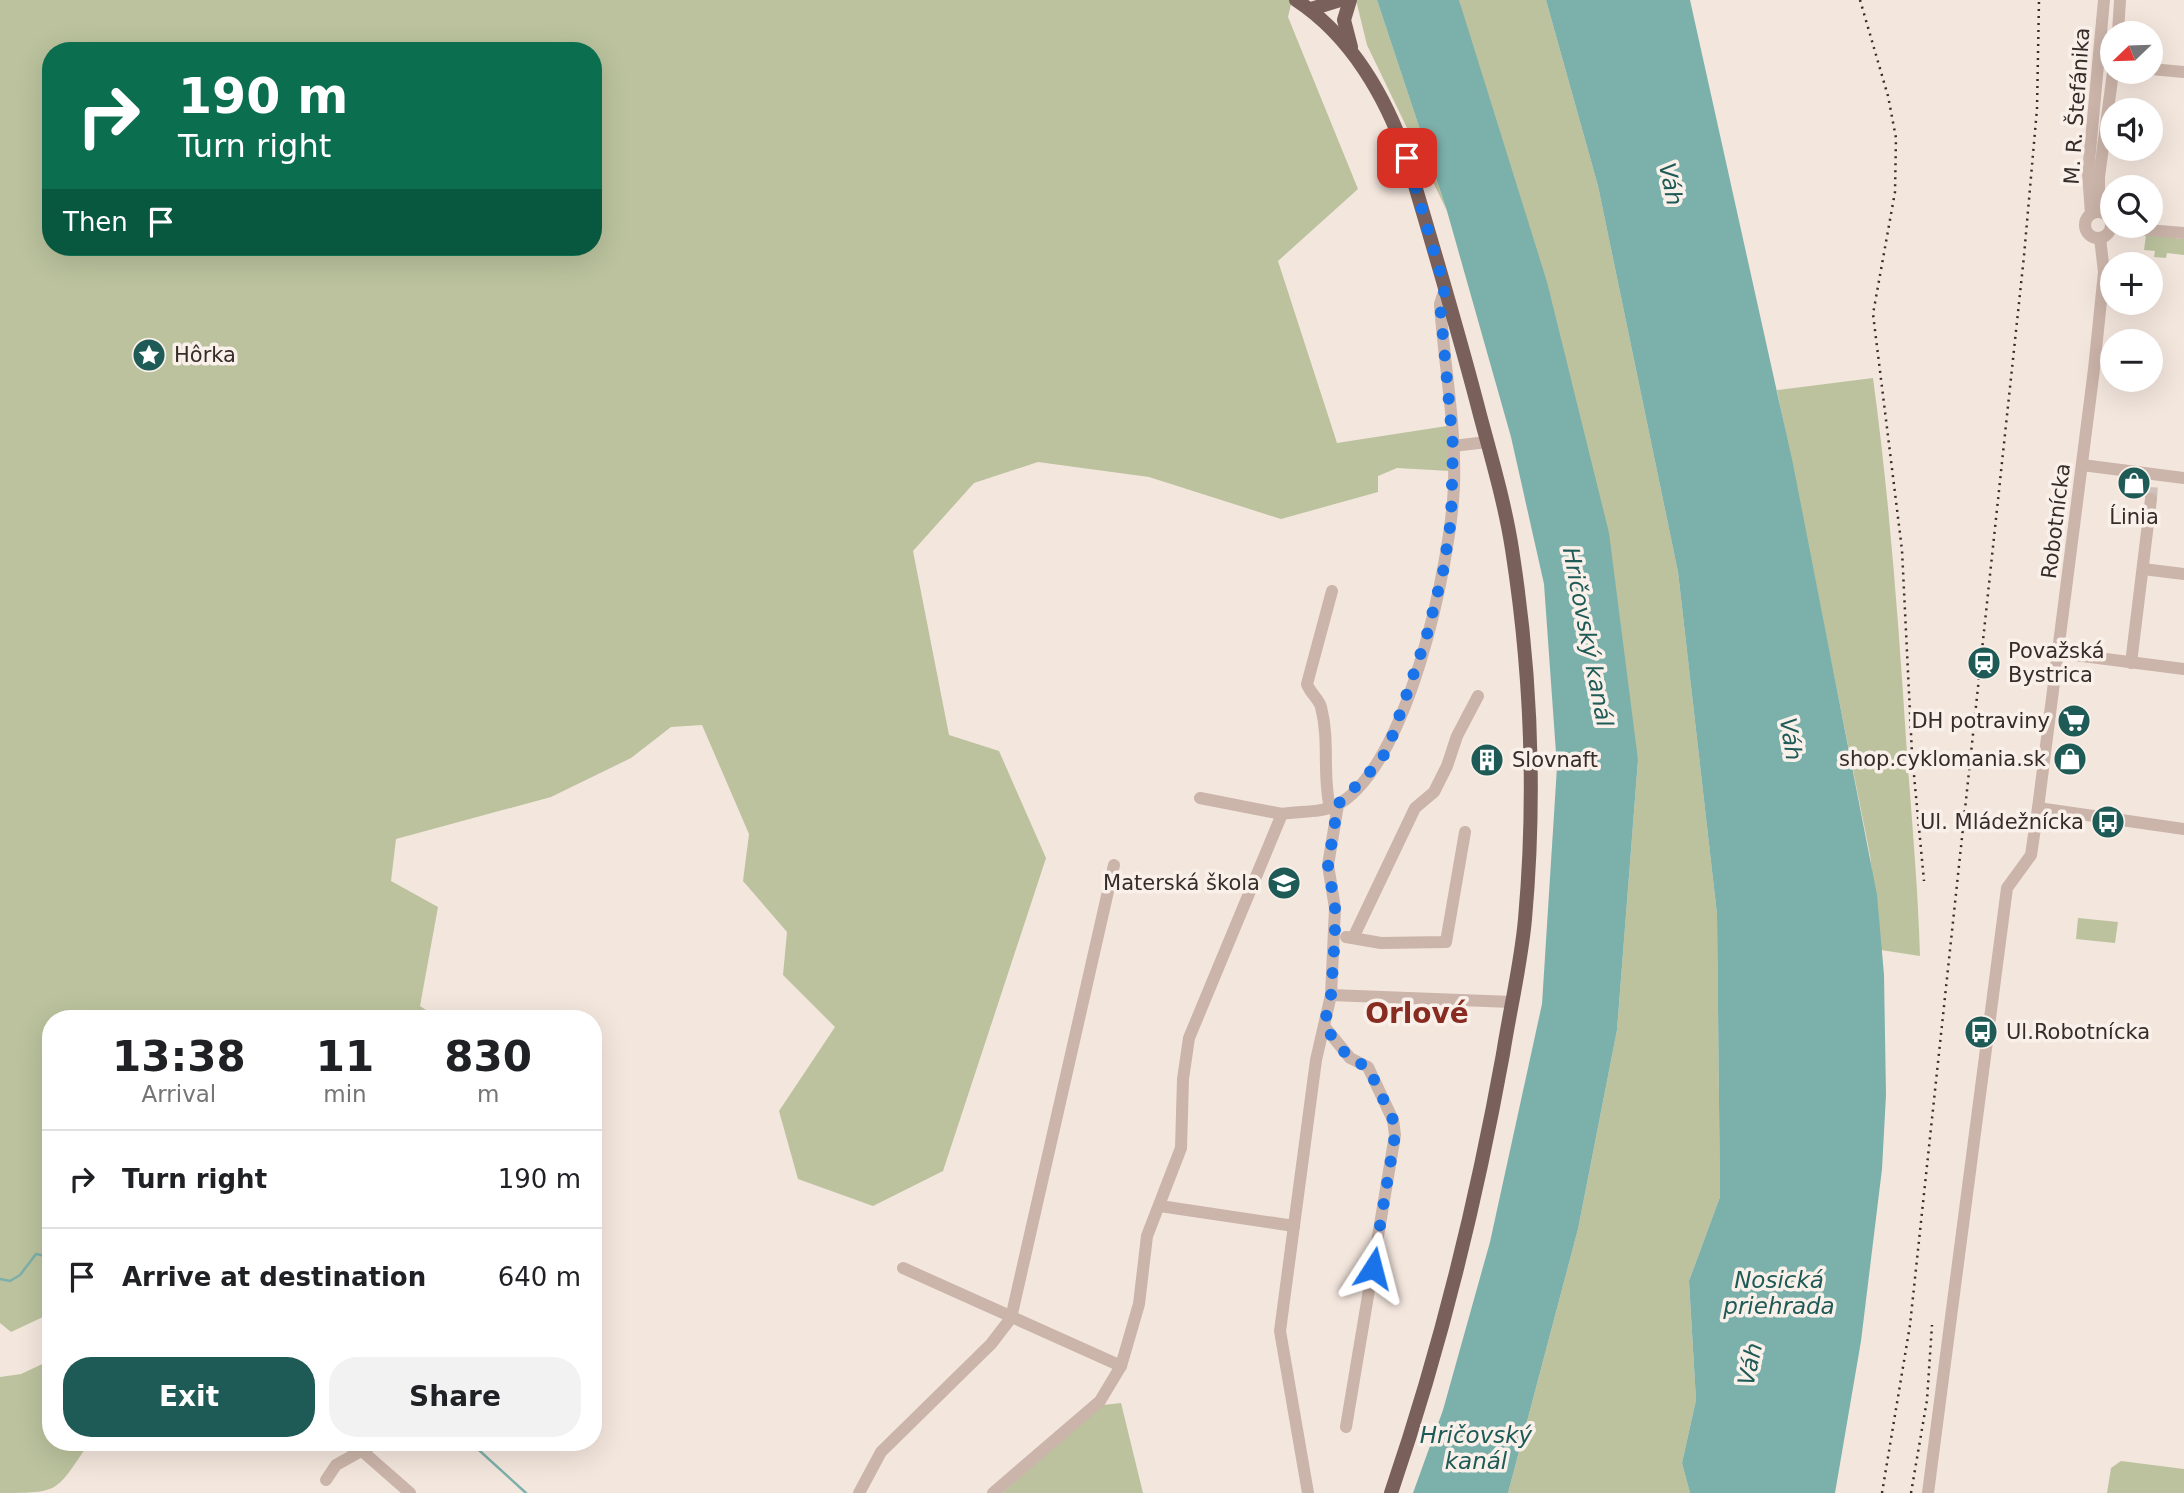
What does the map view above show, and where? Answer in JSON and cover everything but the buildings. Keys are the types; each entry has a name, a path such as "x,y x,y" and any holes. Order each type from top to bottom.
{"main road":[{"path":"1296,0 1312,5 1340,0"},
{"path":"1350,0 1344,20 1353,55"},
{"path":"1312,5 1353,55 1387,107 1396,127 1445,289 1506,520 1519,602 1531,775 1525,922 1484,1159 1430,1371 1391,1493"}],"street":[{"name":"M. R. Štefánika","path":"2095,213 2088,173 2104,0"},
{"name":"M. R. Štefánika","path":"2119,21 2120,0"},
{"path":"2163,70 2184,72"},
{"name":"M. R. Štefánika","path":"2095,213 2111,84"},
{"path":"2100,215 2095,213 2085,222 2091,237 2100,238"},
{"path":"2163,231 2184,233"},
{"name":"Robotnícka","path":"1928,1493 2007,888 2029,859 2038,808 2104,272 2100,238"},
{"path":"1200,798 1282,814 1334,806 1381,761 1391,740 1426,638 1443,572 1451,520 1453,446 1440,304 1445,289"},
{"path":"1453,446 1487,442"},
{"path":"2082,466 2153,479 2184,478"},
{"path":"2131,663 2151,499"},
{"path":"2143,569 2184,574"},
{"path":"1308,1493 1280,1331 1316,1060 1331,995 1335,908 1328,865 1334,806 1324,782 1327,743 1320,703 1310,694 1307,684 1332,591"},
{"path":"2059,653 2184,669"},
{"path":"1353,938 1415,808 1434,792 1447,766 1457,736 1478,696"},
{"path":"2038,808 2184,828"},
{"path":"993,1493 1100,1401 1121,1366 1139,1304 1147,1236 1181,1148 1183,1079 1189,1038 1282,814"},
{"path":"1335,935 1381,943 1446,942 1465,832"},
{"path":"859,1493 881,1452 991,1344 1011,1318 1085,1002 1114,864"},
{"path":"1331,995 1512,1002"},
{"path":"1324,1026 1350,1059 1368,1067 1393,1120 1395,1135 1346,1427"},
{"path":"1160,1206 1294,1226"},
{"path":"903,1268 1121,1366"},
{"path":"326,1480 336,1465 359,1451"},
{"path":"362,1451 410,1493"}],"green space":[{"path":"0,0 1292,0 1288,17 1358,189 1278,261 1337,443 1447,426 1450,471 1397,468 1378,476 1378,492 1281,519 1149,477 1038,462 974,483 913,551 949,735 999,751 1046,858 943,1171 873,1206 798,1179 779,1111 835,1027 783,975 787,932 743,881 749,834 702,725 671,727 631,758 551,797 396,839 391,881 438,907 420,1006 426,1010 42,1010 42,1317 11,1332 0,1323"},
{"path":"1356,0 1377,0 1447,211 1367,45"},
{"path":"1459,0 1546,0 1598,186 1678,572 1717,914 1720,1197 1689,1281 1696,1400 1682,1463 1690,1493 1508,1493 1578,1229 1617,1030 1638,760"},
{"path":"2146,238 2184,239 2184,255 2167,253 2166,258 2163,258 2163,252 2144,250"},
{"path":"1873,378 1897,613 1920,956 1881,950 1870,855 1777,390"},
{"path":"2078,918 2118,922 2115,943 2076,939"},
{"path":"42,1364 42,1451 84,1451 55,1486 35,1492 0,1493 0,1377 21,1374"},
{"path":"1121,1403 1143,1493 1002,1493 1103,1405"},
{"path":"2121,1461 2184,1469 2184,1493 2107,1493 2111,1468"}],"water":[{"name":"Hričovský kanál","path":"1377,0 1459,0 1547,282 1609,533 1638,760 1617,1030 1578,1229 1508,1493 1413,1493 1443,1410 1490,1242 1542,1004 1557,767 1544,584 1511,437 1447,211"},
{"name":"Nosická priehrada","path":"1546,0 1690,0 1793,464 1877,895 1884,975 1886,1095 1882,1169 1861,1341 1835,1493 1690,1493 1682,1463 1696,1400 1689,1281 1720,1197 1717,914 1678,572 1598,186"}],"waterway":[{"path":"0,1279 10,1281 20,1275 36,1254 42,1255"},
{"path":"480,1451 526,1493"}],"tunnel":[{"path":"2151,499 2152,484"}],"railway":[{"path":"1860,0 1888,96 1896,138 1895,192 1873,314 1902,550 1912,754 1924,881"},
{"path":"1882,1493 1910,1325 2024,256 2037,109 2039,0"},
{"path":"1911,1493 1927,1400 1932,1325"}],"place":[{"name":"Hôrka","path":"149,355"},
{"name":"Ĺinia","path":"2134,483"},
{"name":"Považská Bystrica","path":"1984,663"},
{"name":"DH potraviny","path":"2074,721"},
{"name":"shop.cyklomania.sk","path":"2070,759"},
{"name":"Slovnaft","path":"1487,760"},
{"name":"Ul. Mládežnícka","path":"2108,822"},
{"name":"Materská škola","path":"1284,883"},
{"name":"Ul.Robotnícka","path":"1981,1032"}],"district":[{"name":"Orlové","path":"1417,1013"}],"route":[{"path":"1373,1268 1395,1135 1393,1120 1368,1067 1350,1059 1324,1026 1331,995 1335,935 1335,908 1328,865 1338,804 1363,782 1381,761 1391,740 1426,638 1443,572 1451,520 1453,446 1440,304 1445,289 1407,158"}],"water label":[{"name":"Váh","path":"1671,184"},
{"name":"Váh","path":"1791,739"},
{"name":"Váh","path":"1750,1364"}]}
